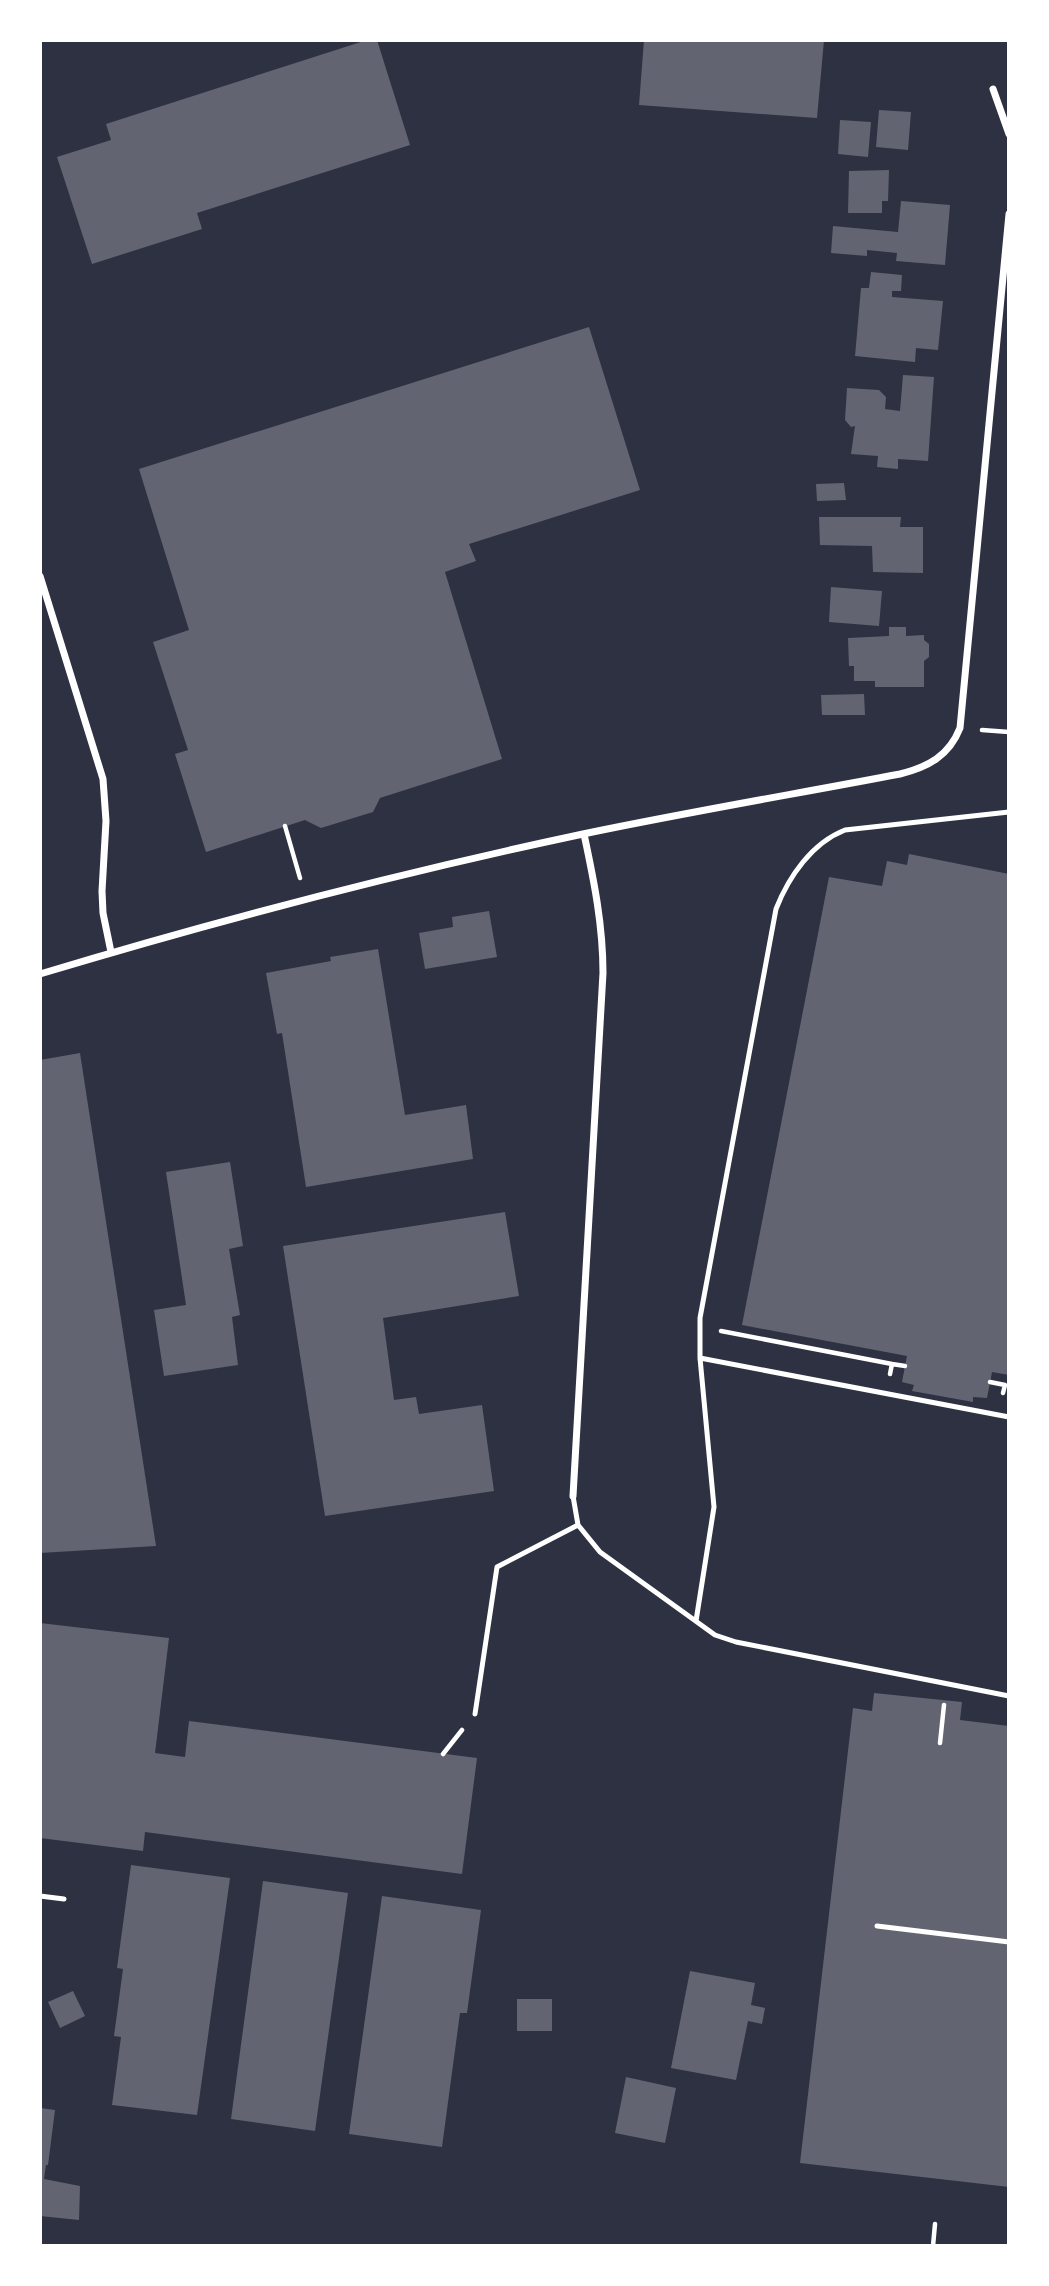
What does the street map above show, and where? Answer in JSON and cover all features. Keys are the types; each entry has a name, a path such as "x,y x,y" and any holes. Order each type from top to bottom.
{"street":[{"path":"993,89 1009,134"},
{"path":"40,974 306,899 584,834 900,774 929,765 941,756 960,728 1009,214"},
{"path":"40,576 103,779 106,821 103,913 111,952"},
{"path":"573,1496 603,974 600,911 584,834"}],"lane":[{"path":"696,1621 714,1507 699,1327 776,909 789,880 817,846 830,836 845,830 1009,812"},
{"path":"700,1358 1009,1417"},
{"path":"573,1496 578,1525 600,1552 715,1635 736,1642 1009,1696"},
{"path":"475,1714 497,1567 578,1525"},
{"path":"40,1896 64,1899"},
{"path":"877,1926 1009,1942"}],"path":[{"path":"285,827 306,899"},
{"path":"699,1327 892,1364"},
{"path":"940,1743 944,1710"},
{"path":"443,1754 475,1714"},
{"path":"933,2246 935,2224"}],"building":[{"path":"367,40 377,40 410,145 197,213 202,229 92,264 57,157 111,140 106,124"},
{"path":"644,40 824,40 817,118 639,105"},
{"path":"879,110 911,112 908,150 876,147"},
{"path":"840,120 871,122 868,157 838,154"},
{"path":"889,170 888,201 882,201 882,213 848,213 849,171"},
{"path":"901,201 950,205 945,265 896,261 897,253 867,250 867,256 831,253 833,226 898,232"},
{"path":"871,272 902,275 901,291 892,291 892,297 943,301 938,350 916,348 915,362 855,356 861,288 869,288"},
{"path":"589,327 640,490 469,544 476,561 445,572 502,759 380,798 373,812 321,828 305,820 206,852 175,754 188,750 153,642 189,630 139,469"},
{"path":"903,375 934,377 928,461 898,459 898,469 877,467 878,456 851,454 855,426 851,427 845,420 847,388 879,390 886,397 885,409 900,411"},
{"path":"844,483 846,500 817,501 816,484"},
{"path":"819,517 901,517 900,527 923,527 923,573 873,572 872,546 820,545"},
{"path":"831,587 882,591 879,626 829,622"},
{"path":"889,627 906,627 906,636 924,635 924,640 929,644 929,657 924,661 924,687 875,687 875,681 854,681 854,666 849,666 848,638 889,636"},
{"path":"864,694 865,715 822,715 821,695"},
{"path":"909,854 1009,874 1009,1375 992,1372 987,1398 973,1397 973,1402 912,1391 914,1385 902,1382 907,1356 742,1325 829,877 882,886 887,861 907,865"},
{"path":"489,911 497,957 425,969 419,933 453,927 452,917"},
{"path":"378,949 405,1115 466,1105 473,1159 306,1187 282,1033 277,1034 266,973 331,961 330,957"},
{"path":"80,1053 156,1546 40,1553 40,1060"},
{"path":"230,1162 243,1246 229,1249 240,1315 232,1317 238,1365 164,1376 154,1310 186,1305 166,1172"},
{"path":"505,1212 519,1296 383,1318 394,1400 416,1397 419,1414 482,1405 494,1491 325,1516 283,1246"},
{"path":"40,1623 169,1638 155,1753 185,1757 189,1721 477,1758 462,1874 145,1832 143,1851 40,1838"},
{"path":"874,1693 962,1702 960,1720 1009,1726 1009,2187 800,2163 853,1708 872,1711"},
{"path":"131,1865 230,1878 197,2115 112,2105 121,2037 114,2036 123,1969 117,1968"},
{"path":"263,1881 348,1893 315,2131 231,2119"},
{"path":"382,1896 481,1910 467,2013 460,2013 442,2147 349,2134"},
{"path":"690,1971 755,1983 751,2005 765,2008 762,2024 748,2021 736,2080 671,2068"},
{"path":"73,1991 85,2016 60,2028 48,2002"},
{"path":"517,1999 552,1999 552,2031 517,2031"},
{"path":"626,2077 676,2088 665,2143 615,2133"},
{"path":"40,2108 55,2110 44,2179 80,2186 79,2220 40,2216"}]}
